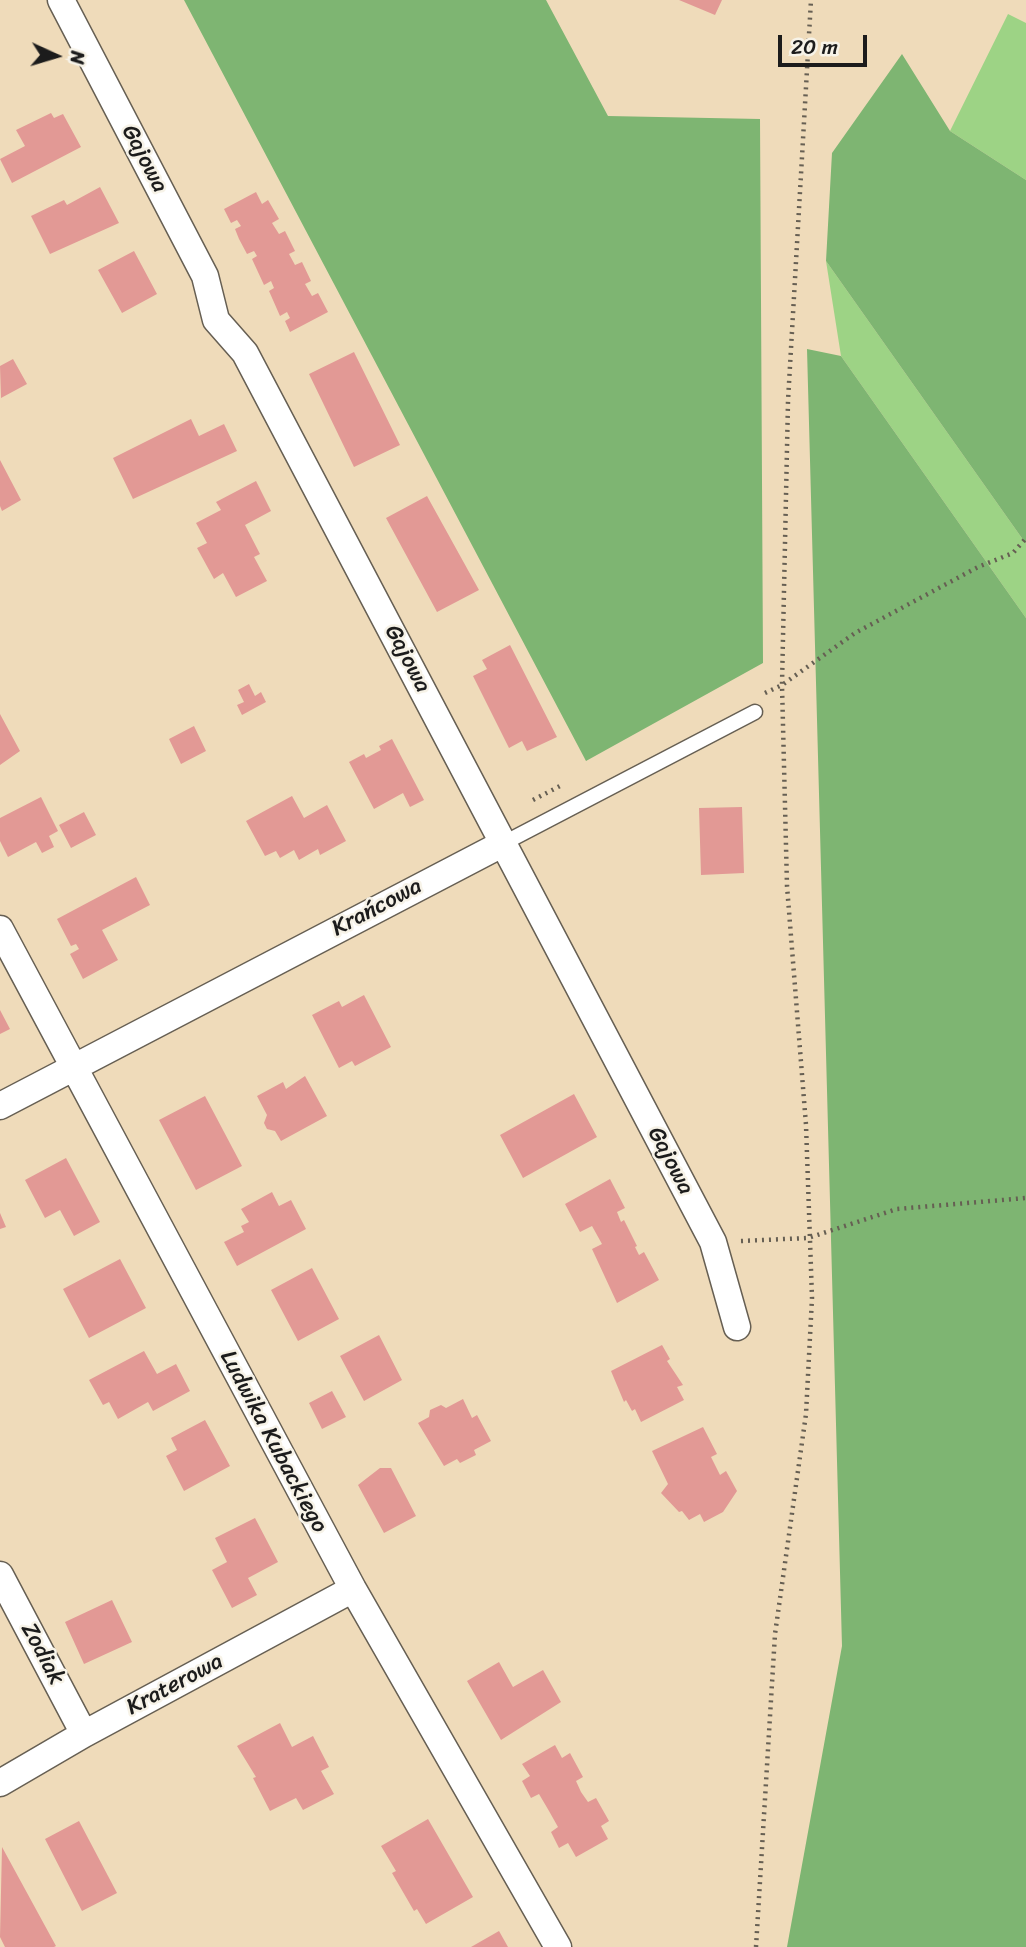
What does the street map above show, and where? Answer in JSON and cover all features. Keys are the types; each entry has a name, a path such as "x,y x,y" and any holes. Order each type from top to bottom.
{"street":[{"name":"Gajowa","path":"61,0 205,276 216,320 245,353 713,1242 737,1327"},
{"name":"Krańcowa","path":"0,1105 504,843"},
{"name":"Ludwika Kubackiego","path":"0,929 353,1589 558,1947"},
{"name":"Zodiak","path":"0,1575 84,1734"},
{"name":"Kraterowa","path":"0,1783 84,1734 353,1589"}],"lane":[{"name":"Krańcowa","path":"504,843 755,712"}],"path":[{"path":"756,1947 775,1634 806,1414 812,1298 806,1125 785,861 782,685 788,401 811,0"},
{"path":"782,685 855,633 978,567 1013,553 1026,538"},
{"path":"713,1242 808,1238 897,1209 1026,1198"}],"green space":[{"path":"184,0 546,0 608,116 760,119 763,663 586,761"},
{"path":"1008,14 1026,23 1026,180 950,131"},
{"path":"902,54 950,131 1026,180 1026,544 826,261 832,153"},
{"path":"826,261 1026,544 1026,618 841,356"},
{"path":"807,349 841,356 1026,618 1026,1947 787,1947 842,1646"}],"building":[{"path":"679,0 722,0 715,15"},
{"path":"51,113 54,118 63,114 81,147 12,183 0,159 25,146 16,130"},
{"path":"100,187 119,223 50,254 31,216 64,200 67,205"},
{"path":"256,192 262,204 268,200 279,219 272,223 279,234 285,231 295,251 289,254 295,265 302,262 311,281 305,284 312,296 318,293 328,312 290,332 285,321 290,318 287,312 280,316 269,291 274,288 271,281 264,285 252,259 257,256 254,251 247,254 235,229 241,226 237,220 231,223 224,209"},
{"path":"134,251 157,294 122,313 98,270"},
{"path":"354,352 400,445 354,467 309,374"},
{"path":"13,359 27,384 1,398 0,366"},
{"path":"191,419 199,436 224,424 237,451 133,499 113,458"},
{"path":"0,460 21,500 2,511 0,506"},
{"path":"256,481 271,511 245,525 260,554 254,557 267,581 236,597 223,573 214,579 197,548 207,543 196,523 221,510 216,502"},
{"path":"427,496 479,590 437,612 386,518"},
{"path":"510,645 557,737 527,751 522,741 509,748 473,676 487,669 482,660"},
{"path":"249,684 255,696 261,692 266,702 242,715 237,705 244,702 238,690"},
{"path":"0,714 20,751 0,765"},
{"path":"194,726 206,751 181,764 169,739"},
{"path":"392,739 424,800 410,807 403,793 374,809 349,762 364,754 366,758 381,750 379,746"},
{"path":"292,796 304,818 327,805 346,841 320,855 318,849 299,860 294,850 280,858 276,851 265,856 246,821"},
{"path":"41,797 58,831 49,836 54,847 42,853 36,842 8,857 0,841 0,818"},
{"path":"742,807 744,873 701,875 699,808"},
{"path":"84,812 96,835 71,848 59,825"},
{"path":"136,877 150,905 102,930 118,960 83,979 70,954 79,949 76,944 71,946 57,919"},
{"path":"364,995 391,1047 355,1066 352,1061 339,1068 312,1015 339,1001 342,1007"},
{"path":"0,1010 10,1029 0,1034"},
{"path":"305,1076 327,1116 281,1141 275,1131 267,1129 264,1123 267,1115 257,1096 283,1082 286,1089"},
{"path":"574,1094 597,1137 523,1178 500,1135"},
{"path":"205,1096 242,1166 196,1190 159,1120"},
{"path":"66,1158 100,1222 74,1236 60,1210 45,1218 25,1180"},
{"path":"610,1179 625,1208 617,1212 621,1222 624,1220 639,1255 644,1252 659,1280 617,1303 592,1249 602,1244 592,1226 580,1232 565,1204"},
{"path":"272,1192 279,1206 291,1200 306,1229 237,1266 224,1242 244,1232 241,1226 249,1222 241,1209"},
{"path":"0,1213 6,1227 0,1229"},
{"path":"120,1259 146,1308 89,1338 63,1289"},
{"path":"312,1268 339,1319 298,1341 271,1290"},
{"path":"379,1335 402,1380 364,1401 340,1356"},
{"path":"662,1345 670,1359 667,1361 683,1385 677,1387 684,1400 641,1422 635,1409 632,1411 626,1400 624,1402 611,1371"},
{"path":"144,1351 157,1374 176,1364 190,1391 153,1411 148,1402 118,1419 109,1402 103,1405 89,1380"},
{"path":"332,1391 346,1417 322,1429 309,1403"},
{"path":"463,1399 472,1418 477,1415 491,1441 474,1450 476,1455 460,1463 457,1459 444,1466 418,1423 429,1417 430,1410 441,1405 446,1408"},
{"path":"205,1420 230,1466 184,1491 166,1456 177,1450 171,1438"},
{"path":"703,1427 717,1454 711,1457 720,1475 726,1471 737,1491 723,1512 704,1522 700,1514 689,1520 661,1493 668,1484 652,1451"},
{"path":"380,1468 391,1468 416,1516 384,1533 358,1485"},
{"path":"255,1518 278,1562 248,1578 257,1595 232,1608 212,1570 227,1562 215,1538"},
{"path":"112,1600 132,1642 84,1664 65,1622"},
{"path":"499,1662 513,1687 543,1670 561,1702 501,1740 467,1681"},
{"path":"280,1723 292,1747 313,1736 329,1767 321,1771 334,1794 303,1810 296,1798 270,1811 253,1778 256,1777 237,1746"},
{"path":"555,1745 562,1758 570,1753 583,1777 576,1781 581,1792 588,1802 596,1798 609,1821 601,1826 608,1839 576,1857 568,1843 559,1848 551,1832 558,1827 539,1794 531,1798 522,1781 530,1776 522,1764"},
{"path":"428,1819 473,1897 426,1924 417,1909 414,1911 392,1873 396,1871 381,1846"},
{"path":"79,1821 117,1893 82,1911 45,1839"},
{"path":"2,1847 56,1946 5,1947 0,1937"},
{"path":"499,1931 508,1947 471,1947"}]}
